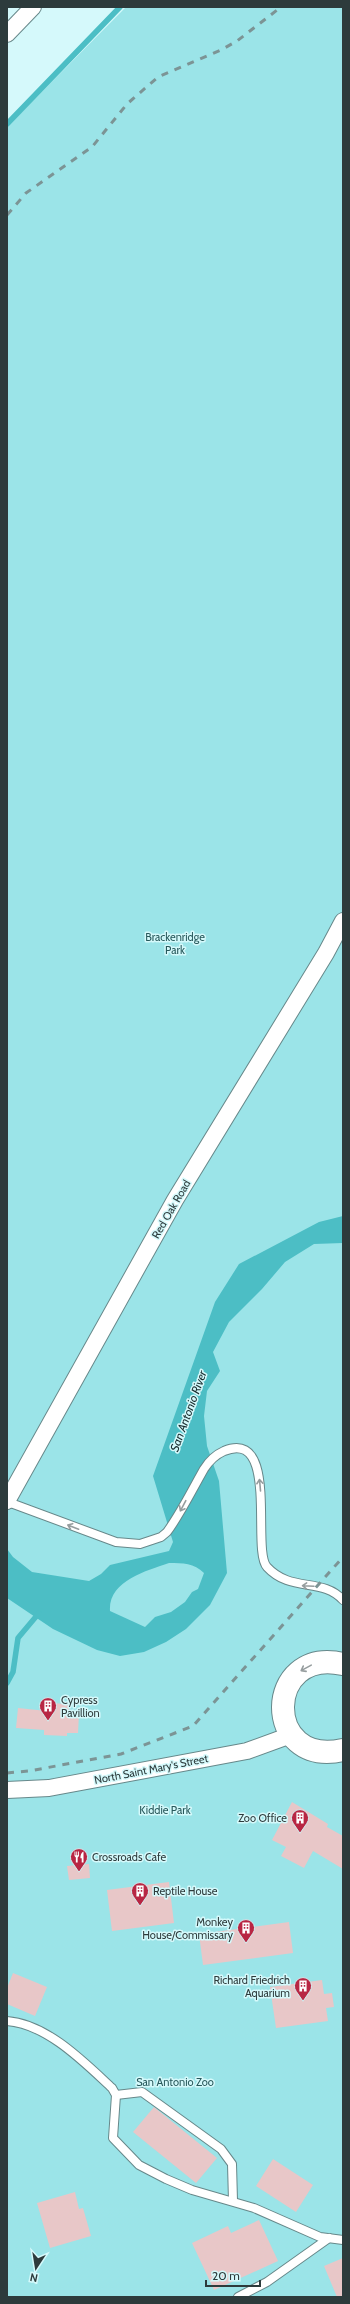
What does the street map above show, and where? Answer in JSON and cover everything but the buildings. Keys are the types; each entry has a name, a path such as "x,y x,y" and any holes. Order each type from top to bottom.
{"street":[{"path":"7,34 33,7"},
{"name":"Red Oak Road","path":"7,1501 160,1226 326,953 343,921"},
{"path":"343,1664 319,1662 297,1673 284,1693 282,1705 283,1717 291,1735 301,1745 311,1750 321,1752 343,1750"},
{"name":"North Saint Mary's Street","path":"7,1790 49,1788 247,1751 291,1735"}],"lane":[{"path":"7,1501 116,1542 140,1544 161,1538 167,1532 212,1459 226,1450 242,1450 250,1455 254,1462 260,1482 262,1553 266,1567 286,1581 294,1584 326,1589 337,1593 343,1600"},
{"path":"7,2021 22,2022 73,2052 112,2088 116,2094 114,2138 139,2165 192,2190 254,2208 320,2237 343,2240"},
{"path":"116,2094 142,2092 221,2148 232,2164 232,2201"},
{"path":"238,2297 267,2282 329,2238"}],"green space":[{"name":"Brackenridge Park","path":"126,7 343,7 343,2297 7,2297 7,127"}],"water":[{"name":"San Antonio River","path":"343,1216 343,1243 314,1244 285,1262 262,1289 229,1322 213,1352 220,1371 207,1391 204,1416 207,1446 219,1481 227,1573 210,1605 186,1629 166,1642 144,1652 120,1656 97,1650 53,1629 7,1598 7,1549 13,1557 32,1572 89,1581 101,1574 110,1565 169,1551 173,1542 153,1476 215,1302 239,1264 319,1222","holes":["169,1563 192,1565 204,1573 198,1589 192,1592 185,1602 171,1612 155,1617 145,1627 110,1611 111,1601 115,1592 122,1585 140,1574"]}],"waterway":[{"path":"7,124 120,7"},
{"path":"7,1683 13,1672 18,1638 39,1613"}],"railway":[{"path":"7,215 26,193 92,147 127,104 158,77 221,50 237,41 281,7"},
{"path":"7,1773 29,1771 121,1754 193,1726 343,1557"}],"place":[{"name":"Cypress Pavillion","path":"48,1721"},
{"name":"Zoo Office","path":"300,1833"},
{"name":"Crossroads Cafe","path":"79,1872"},
{"name":"Reptile House","path":"140,1906"},
{"name":"Monkey House/Commissary","path":"246,1943"},
{"name":"Richard Friedrich Aquarium","path":"303,2001"}],"park label":[{"name":"Kiddie Park","path":"165,1810"},
{"name":"San Antonio Zoo","path":"175,2082"}]}
